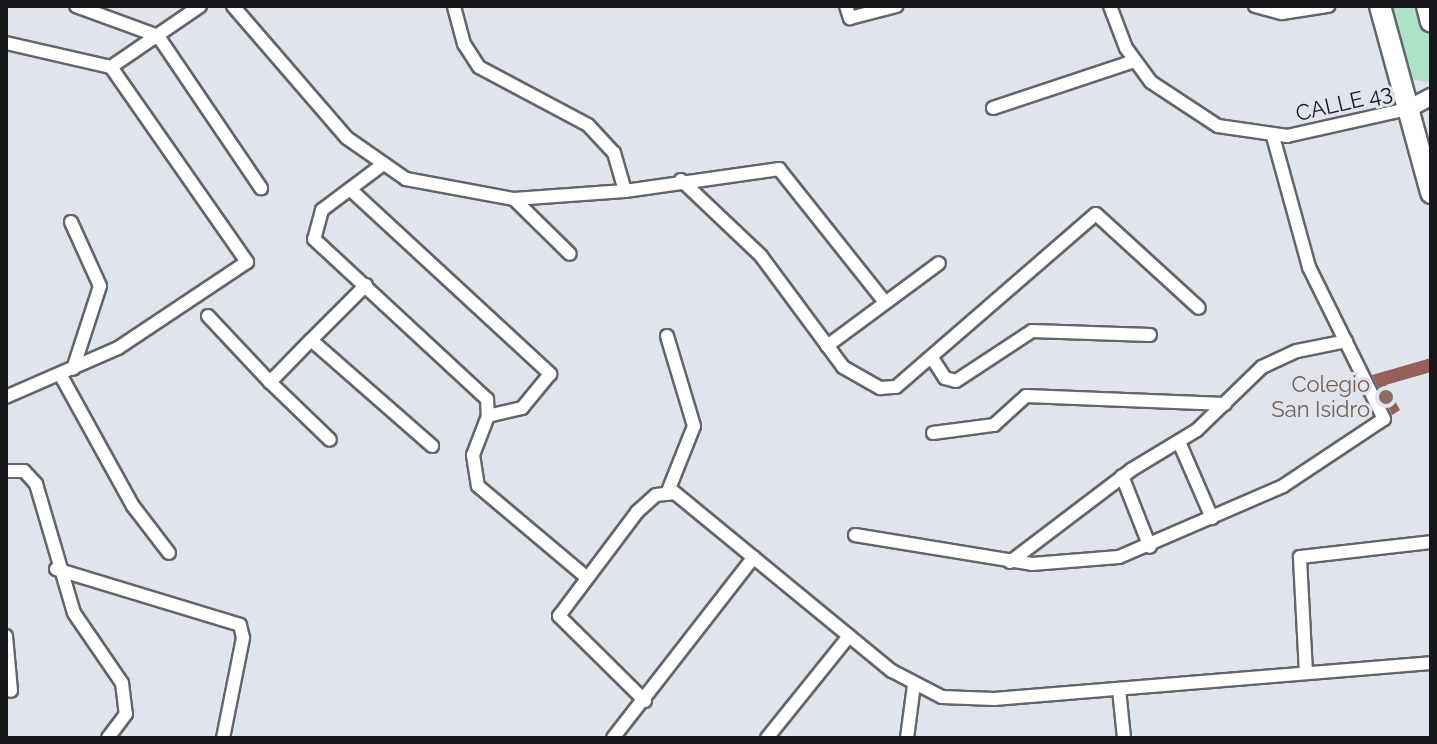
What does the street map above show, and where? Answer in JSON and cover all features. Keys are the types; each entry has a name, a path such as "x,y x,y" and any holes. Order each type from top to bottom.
{"main road":[{"path":"1380,6 1431,193"},
{"path":"1427,6 1431,22"}],"street":[{"path":"76,6 158,36 261,188"},
{"path":"111,67 200,6"},
{"path":"233,6 341,132 382,165 427,187 514,199 625,191 681,180 779,169 884,301"},
{"path":"454,6 464,44 479,67 588,125 614,153 625,191"},
{"path":"846,6 850,18 896,6"},
{"name":"CALLE 43","path":"1110,6 1134,61 1192,114 1232,130 1273,136 1408,109"},
{"path":"1255,6 1282,13 1328,6"},
{"path":"6,43 111,67 247,262 118,348 6,397"},
{"path":"993,108 1134,61"},
{"path":"1408,109 1431,97"},
{"path":"1408,109 1431,108"},
{"path":"855,535 1010,562 1087,563 1150,547 1304,475 1384,419 1309,267 1273,136"},
{"path":"382,165 352,191 322,210 312,235 487,399 488,416 473,455 478,486 585,576"},
{"path":"681,180 761,256 827,346 855,378 880,388 896,387 1096,214 1199,308"},
{"path":"352,191 550,374 522,408 488,416"},
{"path":"514,199 570,254"},
{"path":"71,222 100,286 73,369"},
{"path":"827,346 939,263"},
{"path":"270,382 366,285"},
{"path":"208,316 330,440"},
{"path":"932,358 945,378 956,381 1032,331 1150,335"},
{"path":"645,701 560,620 585,576 637,512 667,494 694,426 667,336"},
{"path":"311,340 432,446"},
{"path":"1010,562 1122,476 1179,442 1272,361 1346,341"},
{"path":"60,374 133,506 169,553"},
{"path":"933,433 994,425 1026,396 1225,404"},
{"path":"1179,442 1212,518"},
{"path":"6,471 24,471 36,484 56,569 74,613 127,696 126,714 108,738"},
{"path":"1122,476 1150,547"},
{"path":"667,494 693,505 849,636 914,685 963,699 1431,663"},
{"path":"1306,673 1300,557 1431,542"},
{"path":"613,738 645,701 754,557"},
{"path":"56,569 240,625 243,638 223,738"},
{"path":"6,636 11,691"},
{"path":"767,738 849,636"},
{"path":"907,738 914,685"},
{"path":"1119,689 1124,738"}],"green space":[{"path":"1391,6 1421,6 1431,42 1430,83 1412,79"}],"building":[{"name":"Colegio San Isidro","path":"1431,358 1431,372 1386,385 1400,410 1392,415 1372,375"}],"place":[{"name":"Colegio San Isidro","path":"1386,397"}]}
